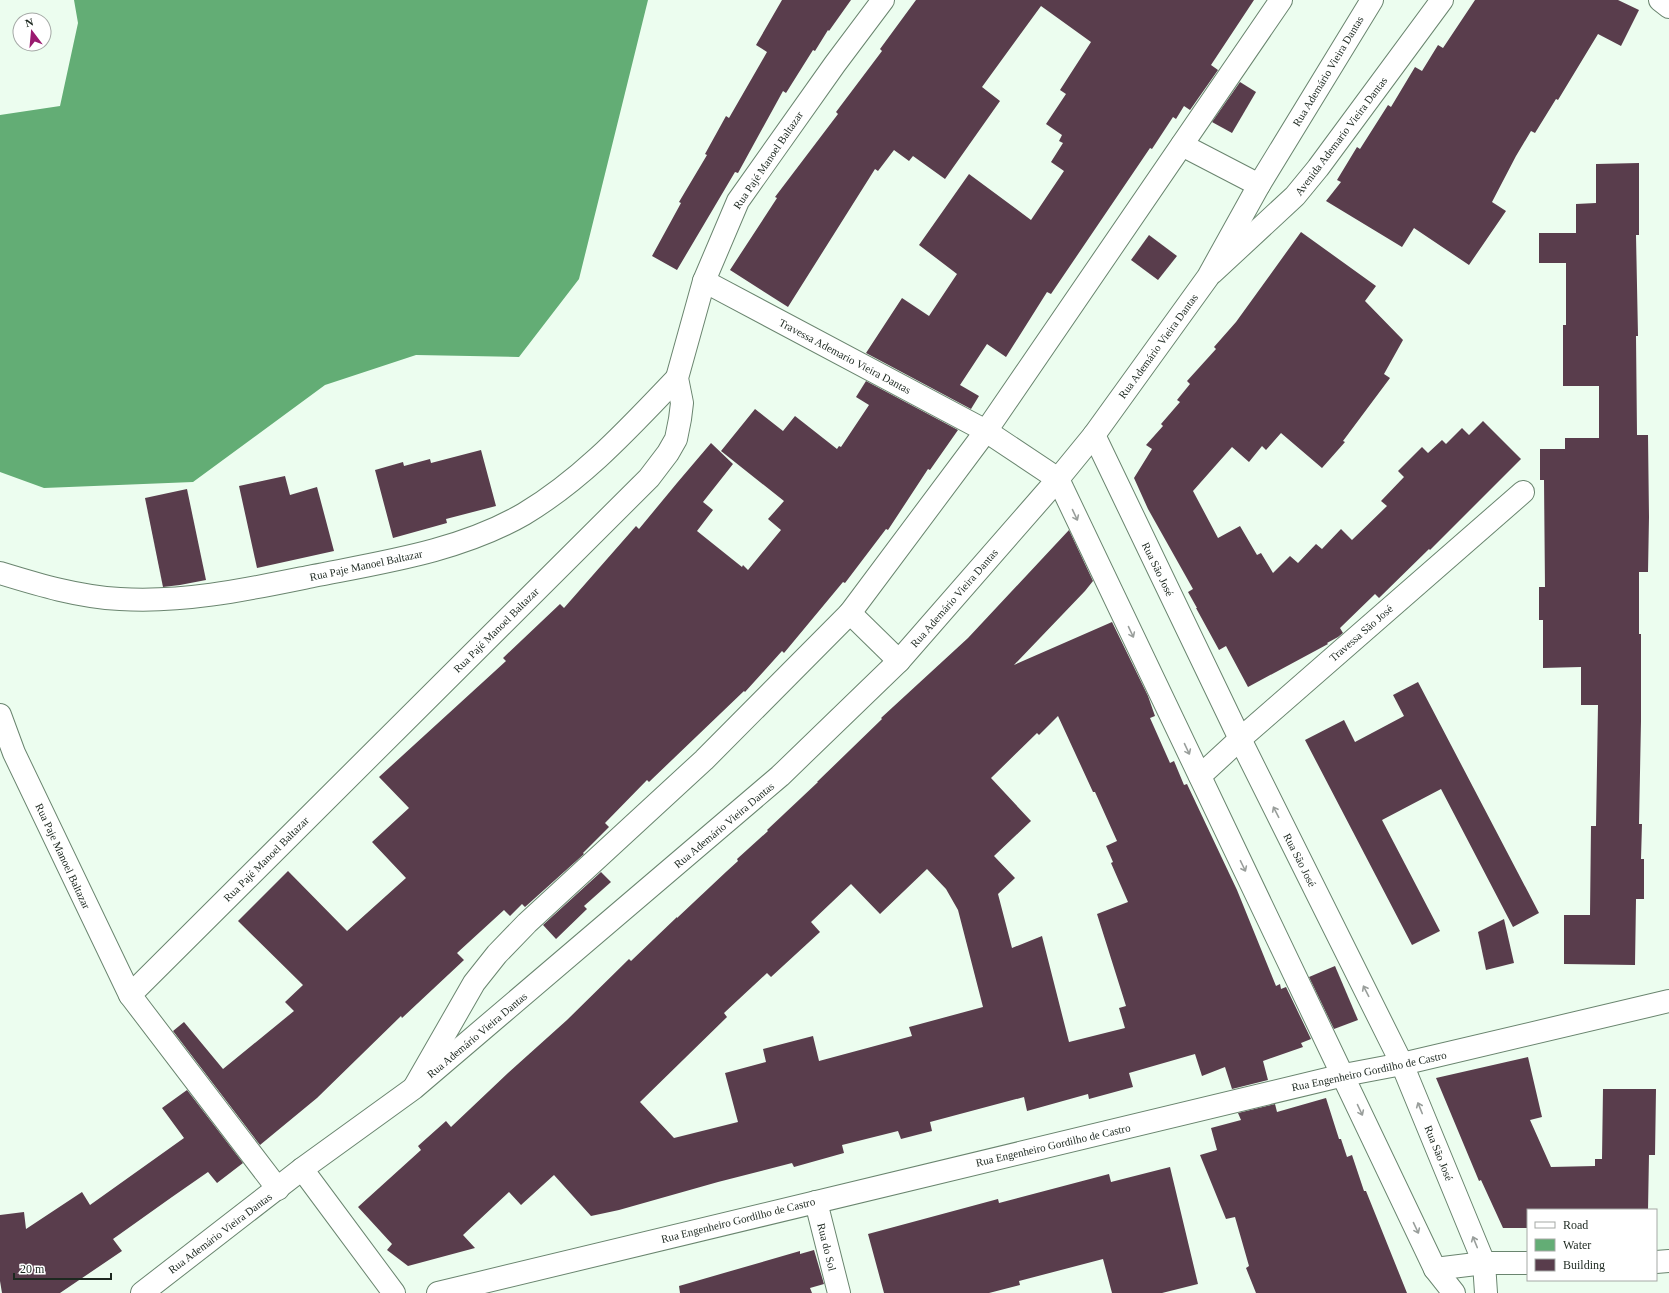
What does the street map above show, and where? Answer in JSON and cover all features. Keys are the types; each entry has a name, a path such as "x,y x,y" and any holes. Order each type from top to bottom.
{"street":[{"name":"Rua Pajé Manoel Baltazar","path":"130,995 649,478 668,453 676,439 682,403 677,378 704,281 738,201 835,64 883,0"},
{"name":"Rua Ademário Vieira Dantas","path":"414,1088 474,983 497,954 528,923 704,760 850,613 986,431 1281,0"},
{"name":"Rua Ademário Vieira Dantas","path":"142,1293 302,1169 414,1088 780,776 899,661 1058,479 1094,435 1208,277 1259,185 1372,0"},
{"name":"Avenida Ademario Vieira Dantas","path":"1208,277 1296,196 1442,0"},
{"path":"1660,0 1669,7"},
{"path":"1182,145 1259,185"},
{"name":"Travessa Ademario Vieira Dantas","path":"704,281 986,431"},
{"name":"Rua Paje Manoel Baltazar","path":"0,573 58,591 120,600 182,599 224,593 430,552 484,534 523,514 564,487 606,452 677,378"},
{"path":"986,431 1058,479 1344,1075 1435,1269 1454,1293"},
{"name":"Rua São José","path":"1094,435 1240,739 1402,1064 1484,1263 1486,1293"},
{"name":"Travessa São José","path":"1200,776 1240,739 1523,492"},
{"path":"850,613 899,661"},
{"name":"Rua Paje Manoel Baltazar","path":"0,715 14,752 130,995"},
{"path":"130,995 278,1189"},
{"name":"Rua Engenheiro Gordilho de Castro","path":"438,1293 1344,1075 1402,1064 1669,1001"},
{"path":"302,1169 394,1293"},
{"name":"Rua do Sol","path":"816,1202 839,1293"},
{"path":"1657,1262 1669,1261"},
{"path":"1435,1269 1484,1263 1527,1263"}],"water":[{"path":"74,0 648,0 579,279 519,357 416,355 325,385 193,482 44,488 0,472 0,115 60,106 78,23"}],"building":[{"path":"782,0 851,0 829,31 828,30 815,51 813,50 786,93 783,91 738,173 735,172 677,270 652,256 681,203 679,202 707,155 705,154 726,116 729,118 767,52 756,45"},
{"path":"916,0 1254,0 1211,65 1218,70 1190,110 1184,106 1176,119 1173,117 1152,149 1150,148 1051,294 1047,292 1006,357 987,344 960,385 979,396 971,409 866,353 902,298 929,316 957,274 919,245 969,174 1031,220 1064,171 1051,162 1063,143 1059,141 1062,135 1046,124 1066,94 1060,90 1091,42 1041,6 982,87 1000,101 945,179 913,156 909,161 894,150 878,171 875,169 788,307 730,270 777,198 775,197 838,114 836,112 882,51 880,49"},
{"path":"1475,0 1618,0 1639,10 1621,46 1598,34 1558,100 1556,99 1535,133 1531,131 1492,202 1506,211 1469,265 1414,228 1402,247 1326,201 1341,182 1337,180 1357,147 1360,149 1388,105 1391,107 1415,67 1422,71 1438,45 1443,48"},
{"path":"1240,82 1256,92 1232,133 1212,122"},
{"path":"1639,163 1639,235 1636,235 1638,336 1636,336 1637,435 1648,435 1649,517 1648,572 1639,572 1641,721 1639,824 1642,824 1641,859 1644,859 1644,899 1636,899 1635,965 1564,964 1564,915 1590,915 1591,826 1596,826 1598,705 1581,705 1581,667 1543,668 1543,620 1539,620 1539,587 1545,587 1544,480 1540,480 1540,449 1565,449 1565,438 1599,438 1599,386 1563,386 1563,325 1566,325 1566,263 1539,263 1539,233 1576,233 1576,204 1596,203 1596,164"},
{"path":"1301,232 1376,286 1365,301 1403,340 1384,374 1390,378 1343,441 1345,442 1322,468 1281,433 1266,450 1262,446 1249,462 1232,447 1193,491 1218,538 1240,526 1257,555 1261,553 1273,573 1290,556 1298,563 1316,544 1322,549 1341,529 1352,540 1387,506 1381,501 1404,477 1398,471 1422,447 1428,453 1442,440 1446,444 1462,428 1469,435 1483,421 1521,459 1430,550 1429,549 1379,598 1375,594 1340,628 1343,633 1327,643 1328,644 1248,687 1226,646 1219,650 1196,608 1188,592 1193,589 1148,509 1134,478 1152,449 1146,445 1163,426 1161,424 1180,402 1177,400 1190,384 1187,381 1216,349 1214,347 1236,322"},
{"path":"1149,235 1177,256 1158,280 1131,260"},
{"path":"866,381 958,430 930,470 928,469 888,530 886,529 845,583 843,582 784,653 782,651 745,692 744,691 649,782 647,780 605,823 609,827 583,853 584,854 525,907 522,904 510,916 504,910 457,953 464,960 402,1018 401,1016 317,1098 260,1145 173,1031 184,1022 223,1069 294,1011 285,1002 303,985 238,921 288,871 347,931 406,878 372,842 409,808 379,777 506,661 503,658 560,604 564,608 636,526 639,529 711,443 733,464 703,502 713,510 697,531 742,567 743,565 748,570 781,530 768,519 784,501 721,451 755,409 783,431 795,416 837,449 839,446 841,447 869,405 856,397"},
{"path":"481,450 496,506 446,519 447,523 393,538 375,470 403,462 404,466 430,459 431,463"},
{"path":"285,476 290,495 317,487 334,551 257,568 239,486"},
{"path":"187,489 206,580 163,587 145,498"},
{"path":"1069,530 1093,581 1014,665 1112,622 1148,696 1155,716 1150,718 1170,763 1174,761 1184,785 1187,784 1237,890 1276,986 1280,984 1281,989 1286,987 1311,1039 1301,1043 1303,1047 1263,1061 1268,1080 1232,1089 1225,1067 1202,1076 1195,1054 1129,1073 1133,1087 1089,1099 1088,1094 1027,1111 1024,1097 930,1122 932,1131 901,1139 898,1131 842,1145 844,1153 794,1167 792,1163 619,1210 591,1216 554,1175 521,1205 509,1192 463,1235 475,1248 408,1266 387,1250 392,1244 358,1207 421,1150 418,1146 446,1121 451,1127 567,1020 629,959 631,961 738,861 737,859 768,831 767,830 882,719 881,718 968,638","holes":["1058,716 1117,841 1106,846 1113,862 1111,863 1128,902 1097,914 1126,1006 1119,1008 1125,1028 1069,1042 1042,936 1012,948 998,894 1015,878 994,856 1031,821 991,778 1037,733 1039,735","927,869 946,889 958,910 983,1007 909,1027 912,1036 819,1061 813,1036 763,1049 766,1062 725,1073 738,1122 674,1138 640,1102 727,1017 724,1013 767,973 771,977 820,932 811,922 851,884 880,914"]},
{"path":"1418,682 1539,913 1513,927 1441,789 1382,820 1440,931 1412,945 1305,740 1344,720 1355,742 1404,716 1393,695"},
{"path":"601,872 611,882 584,906 587,909 556,939 543,925"},
{"path":"1504,919 1514,963 1486,970 1478,932"},
{"path":"1335,966 1358,1020 1334,1029 1309,977"},
{"path":"1528,1057 1542,1117 1530,1120 1551,1167 1595,1166 1595,1159 1602,1159 1603,1089 1656,1089 1655,1155 1649,1155 1648,1209 1527,1209 1527,1228 1503,1228 1481,1180 1479,1181 1436,1078"},
{"path":"187,1090 243,1163 217,1183 208,1172 172,1197 113,1239 122,1251 60,1293 2,1293 0,1281 0,1215 24,1212 26,1229 82,1192 90,1205 184,1138 162,1108"},
{"path":"1326,1098 1339,1139 1341,1139 1347,1157 1352,1155 1364,1191 1366,1191 1407,1293 1256,1293 1246,1268 1249,1266 1235,1217 1226,1219 1200,1155 1217,1150 1211,1128 1241,1120 1238,1113 1275,1104 1277,1112"},
{"path":"1170,1167 1198,1284 1162,1293 1112,1293 1103,1259 1019,1281 1020,1285 989,1293 884,1293 868,1234 998,1199 999,1203 1109,1174 1111,1182"},
{"path":"814,1250 824,1284 810,1288 812,1293 680,1293 679,1286 800,1251 800,1254"}]}
